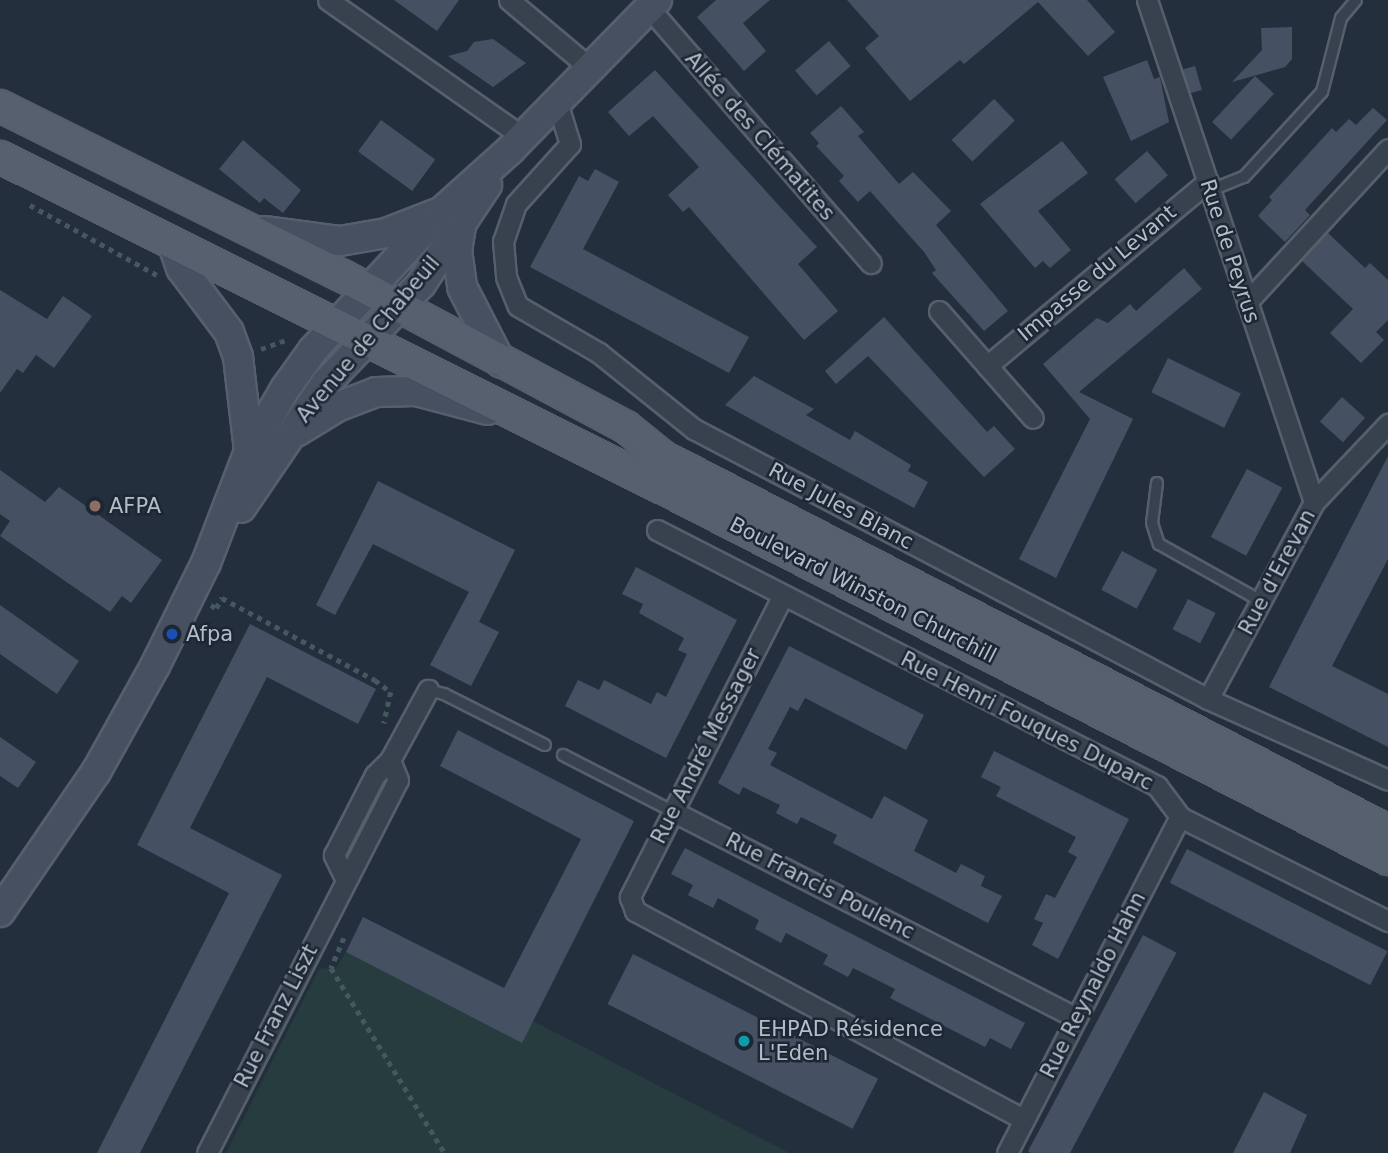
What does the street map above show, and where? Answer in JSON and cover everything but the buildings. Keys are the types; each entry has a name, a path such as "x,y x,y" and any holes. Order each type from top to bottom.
{"main road":[{"name":"Avenue de Chabeuil","path":"206,564 249,451 285,388 388,269 451,218 516,143 653,4"},
{"name":"Boulevard Winston Churchill","path":"0,106 368,291 625,428 675,464 1388,831"},
{"name":"Boulevard Winston Churchill","path":"0,157 337,325 520,421 679,496 1388,859"},
{"name":"Avenue de Chabeuil","path":"242,227 314,241 386,233 451,218"},
{"name":"Avenue de Chabeuil","path":"0,912 96,772 206,564 284,440 326,383 421,284 451,218"},
{"path":"451,218 462,286 500,363"},
{"path":"172,242 181,268 229,332 238,357 249,451"},
{"path":"284,440 337,407 376,392 416,391 520,421"}],"street":[{"path":"328,0 516,143"},
{"path":"509,0 590,68"},
{"name":"Rue de Peyrus","path":"1147,0 1314,502"},
{"name":"Allée des Clématites","path":"653,4 871,263"},
{"name":"Rue Jules Blanc","path":"557,102 570,144 516,204 503,241 506,277 518,306 599,353 694,429 1208,699 1388,780"},
{"path":"1247,302 1388,149"},
{"name":"Impasse du Levant","path":"987,366 1209,186"},
{"path":"939,311 1033,418"},
{"name":"Rue d'Erevan","path":"1208,699 1314,502 1388,424"},
{"name":"Rue Henri Fouques Duparc","path":"657,530 1157,786 1180,817 1388,921"},
{"name":"Rue André Messager","path":"783,595 671,811 630,897 635,911 1023,1119"},
{"name":"Rue Franz Liszt","path":"207,1153 398,780 390,760 401,734 428,690"},
{"name":"Rue Francis Poulenc","path":"671,811 1076,1018"},
{"name":"Rue Reynaldo Hahn","path":"1007,1153 1180,817"}],"lane":[{"path":"1209,186 1244,177 1322,92 1341,18 1356,0"},
{"path":"1157,483 1152,523 1159,544 1261,601"},
{"path":"428,690 444,694 545,746"},
{"name":"Rue Francis Poulenc","path":"563,755 671,811"}],"path":[{"path":"20,198 161,277"},
{"path":"191,594 216,608 222,598 375,680 391,692 384,725 401,734"},
{"path":"347,931 331,968 445,1153"}],"green space":[{"path":"346,952 521,1042 533,1021 789,1153 226,1153 319,969 337,967"}],"place":[{"name":"AFPA","path":"95,506"},
{"name":"Afpa","path":"172,634"},
{"name":"EHPAD Résidence L'Eden","path":"744,1041"}]}
